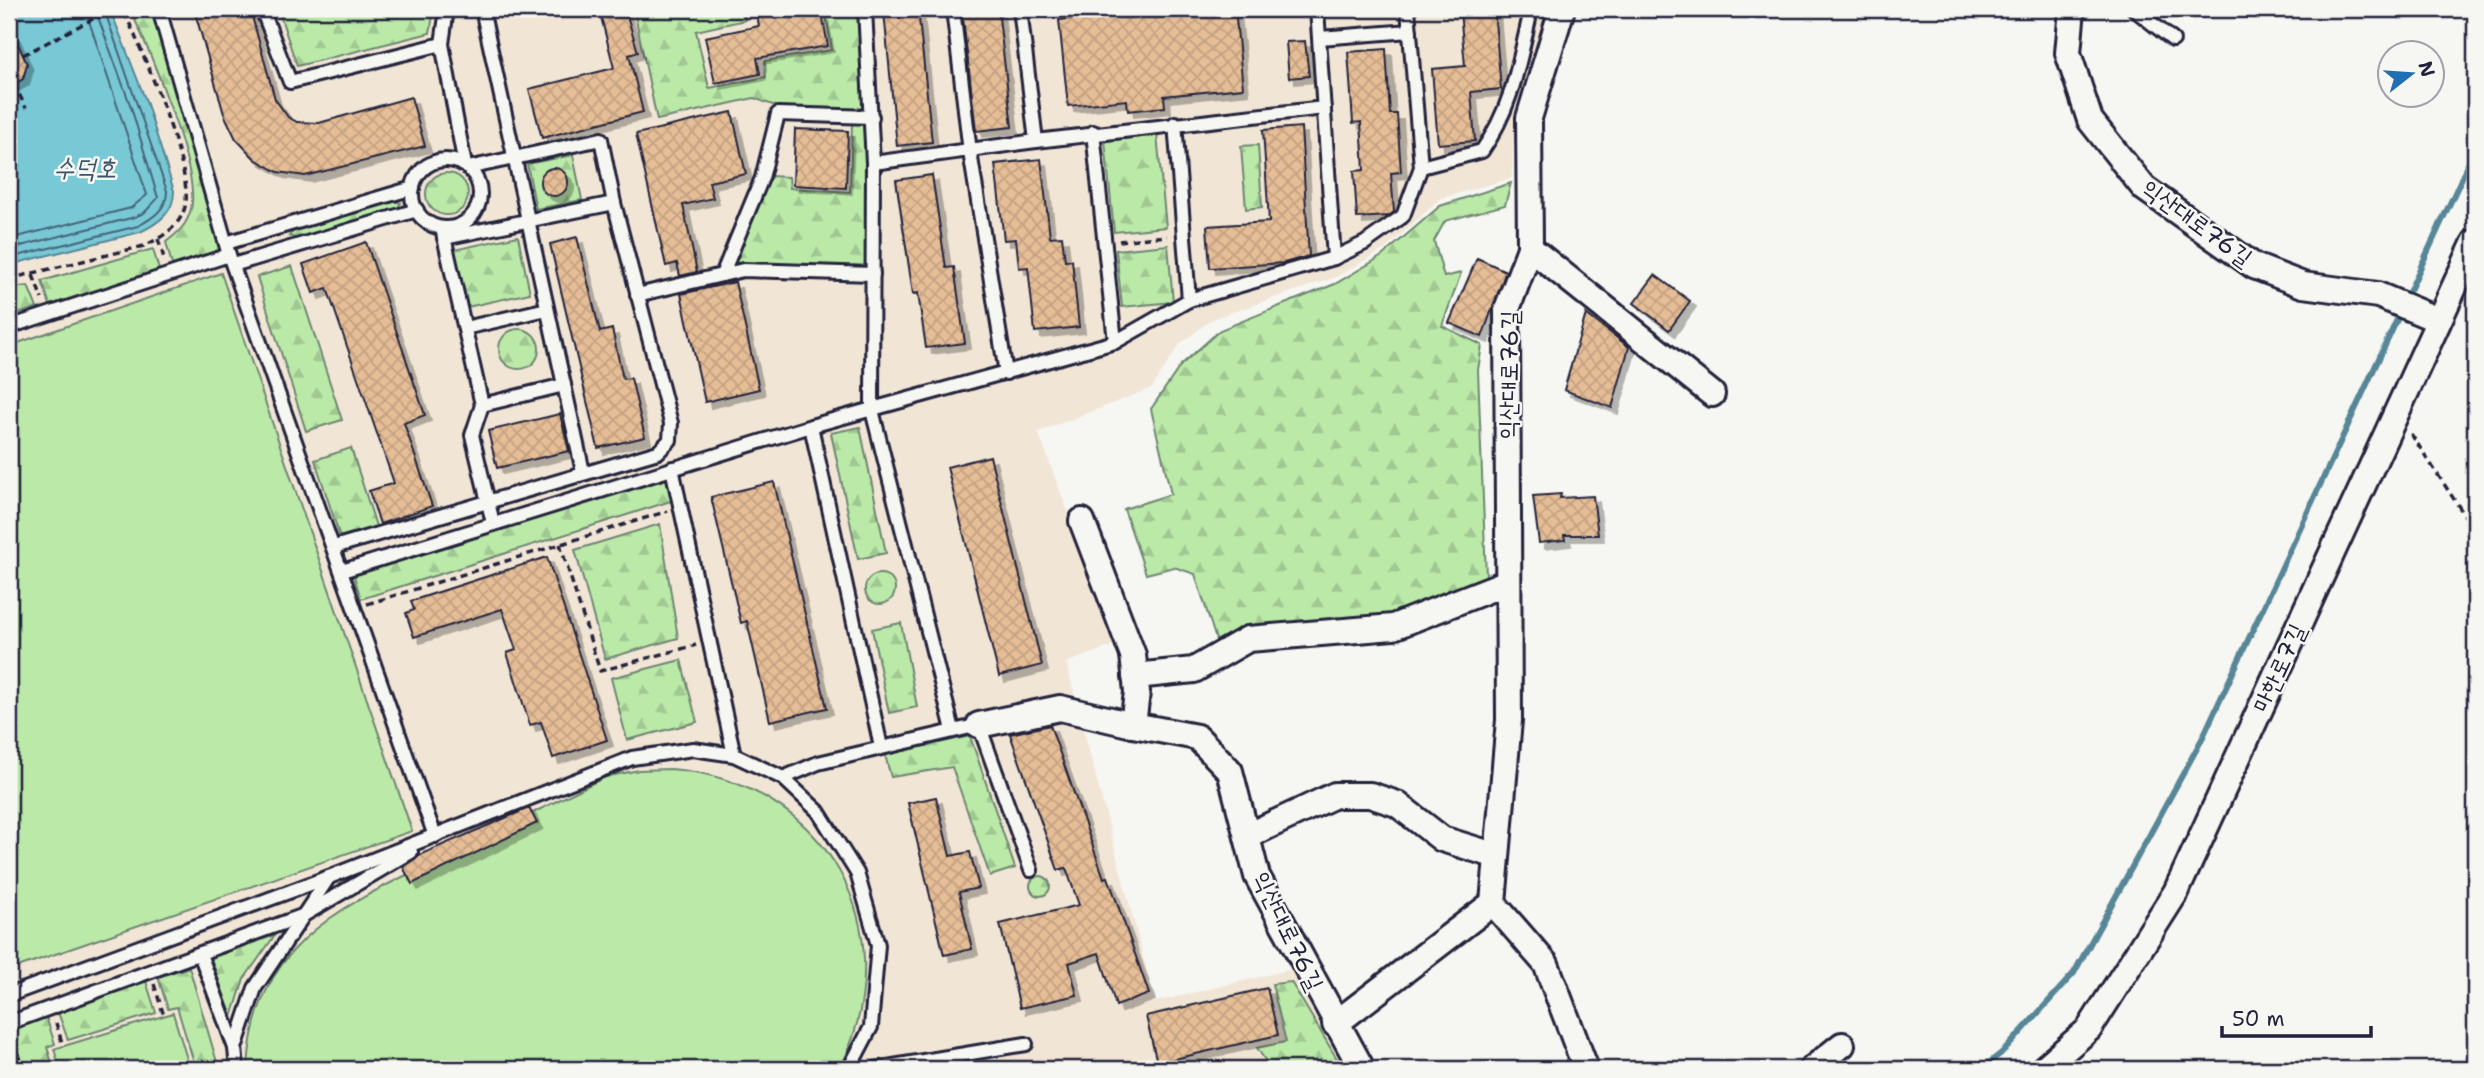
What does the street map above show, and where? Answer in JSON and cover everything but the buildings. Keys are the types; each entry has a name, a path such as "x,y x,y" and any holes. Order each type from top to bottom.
{"street":[{"name":"익산대로76길","path":"1335,1024 1493,903 1509,720 1507,309 1530,248 1529,118 1562,9"},
{"name":"익산대로76길","path":"2072,9 2068,53 2090,120 2144,188 2254,266 2303,285 2378,295 2438,320"},
{"name":"마한로7길","path":"2043,1069 2089,1029 2176,892 2475,242"},
{"path":"1530,248 1712,394"},
{"path":"1082,521 1133,655 1133,725"},
{"path":"1135,676 1194,670 1248,639 1393,627 1508,582"},
{"name":"익산대로76길","path":"979,725 1060,708 1196,737 1230,771 1257,876 1335,1024 1362,1069"},
{"path":"1247,836 1335,795 1370,795 1397,804 1442,839 1497,856"},
{"path":"1493,903 1546,964 1586,1069"},
{"path":"1812,1069 1842,1045"}],"lane":[{"path":"159,9 229,254 435,836"},
{"path":"262,9 290,82 442,44"},
{"path":"443,233 464,223 479,205 478,182 467,166 442,44 447,9"},
{"path":"482,9 583,472"},
{"path":"865,9 873,163 872,410 953,730"},
{"path":"953,9 970,152 1006,373"},
{"path":"1020,9 1036,141"},
{"path":"1317,9 1334,258"},
{"path":"342,571 811,426 1115,342 1189,300 1334,258 1384,231 1404,216 1421,167 1408,9"},
{"path":"1421,167 1482,151 1501,124 1514,86 1529,19 1528,9"},
{"path":"2134,9 2173,40"},
{"path":"1320,38 1410,31"},
{"path":"873,163 970,152 1093,132 1324,108"},
{"path":"722,275 762,178 778,114 872,117"},
{"path":"1175,123 1189,300"},
{"path":"1093,132 1115,342"},
{"path":"334,547 487,500 658,452 670,440 671,423 614,203 601,139 467,166 456,161 435,162 418,175 413,188 417,210 443,233 482,405 472,435 487,500 493,523"},
{"path":"9,327 229,254 413,188"},
{"path":"443,233 614,203"},
{"path":"229,254 417,210"},
{"path":"637,295 744,270 873,274"},
{"path":"465,328 547,309"},
{"path":"482,405 564,385"},
{"path":"811,426 881,747"},
{"path":"672,468 683,506 734,755"},
{"path":"783,778 818,763 979,725 1031,870"},
{"path":"9,995 329,877 632,758 693,749 734,755 783,778 818,811 857,873 878,945 871,1027 849,1069"},
{"path":"9,1023 302,916 435,836"},
{"path":"235,1048 255,988 329,877"},
{"path":"200,954 235,1048 237,1069"},
{"path":"875,1069 1026,1044"},
{"path":"9,1049 15,1069"}],"path":[{"path":"23,55 113,9"},
{"path":"9,279 144,246 176,225 185,207 186,187 160,96 123,9"},
{"path":"13,84 26,108"},
{"path":"1104,243 1184,234"},
{"path":"158,239 169,274"},
{"path":"33,275 47,315"},
{"path":"2396,412 2475,531"},
{"path":"355,608 683,506"},
{"path":"560,544 600,671 712,641"},
{"path":"150,972 164,1016"},
{"path":"51,1008 63,1046"}],"shaded area":[{"path":"9,9 1549,9 1529,118 1513,144 1512,178 1441,198 1385,249 1336,277 1212,319 1180,344 1152,388 1038,432 1117,644 1066,663 1155,1002 1293,969 1351,1069 9,1069"}],"green space":[{"path":"130,9 153,9 221,250 172,265 166,242 187,220 192,191 181,139 171,109"},
{"path":"278,9 434,9 430,33 297,66"},
{"path":"648,9 743,9 745,20 696,31 709,88 766,77 765,61 832,50 825,9 860,9 865,111 778,107 754,98 657,120 635,15"},
{"path":"866,122 866,268 731,269 769,176 789,177 790,188 850,192 852,123"},
{"path":"1157,135 1166,227 1114,232 1105,141"},
{"path":"1258,145 1262,207 1246,209 1241,146"},
{"path":"573,155 582,200 536,209 527,164"},
{"path":"447,173 462,179 468,194 462,209 447,215 432,209 426,194 432,179"},
{"path":"1511,183 1505,205 1445,221 1434,241 1444,277 1461,273 1442,326 1482,345 1478,370 1486,577 1394,617 1246,627 1218,646 1195,574 1174,567 1146,574 1124,509 1171,494 1151,409 1181,365 1220,330 1335,284 1382,256 1440,206"},
{"path":"390,200 401,203 394,212 300,240 289,236 297,227"},
{"path":"518,236 530,293 467,307 454,250"},
{"path":"1168,245 1173,302 1122,307 1116,250"},
{"path":"153,249 159,270 50,305 42,281"},
{"path":"292,266 342,420 306,431 257,277"},
{"path":"221,273 412,831 9,970 9,346"},
{"path":"28,286 37,308 9,316 9,288"},
{"path":"519,329 533,335 539,349 533,363 519,369 505,363 499,349 505,335"},
{"path":"860,427 886,553 858,559 831,433"},
{"path":"351,448 376,526 340,537 315,460"},
{"path":"667,476 674,500 361,599 354,576"},
{"path":"660,524 678,638 605,659 575,550"},
{"path":"880,574 891,578 895,589 891,600 880,604 869,600 865,589 869,578"},
{"path":"901,623 917,707 889,713 872,629"},
{"path":"681,660 697,722 627,740 611,678"},
{"path":"970,736 1015,868 990,876 952,767 891,777 885,755"},
{"path":"671,769 726,780 773,802 811,833 840,871 858,916 864,965 859,1016 840,1069 248,1069 254,1025 268,988 287,958 312,932 342,910 605,777 639,770"},
{"path":"1036,876 1044,876 1050,886 1044,896 1036,896 1030,890 1030,882"},
{"path":"275,935 244,979 232,1017 211,958"},
{"path":"189,967 219,1069 196,1069 177,1007 168,1009 158,977"},
{"path":"146,981 156,1013 68,1040 58,1012"},
{"path":"1291,982 1343,1069 1271,1069 1257,1048 1286,1042 1272,984"},
{"path":"173,1013 190,1069 60,1069 54,1049"},
{"path":"46,1017 55,1044 47,1047 54,1069 20,1069 9,1029"}],"water":[{"name":"수덕호","path":"9,9 110,9 146,101 174,191 168,211 153,225 140,232 9,265"}],"waterway":[{"path":"2405,301 2475,149"},
{"path":"1981,1069 2004,1051 2074,973 2202,739 2401,311"}]}
